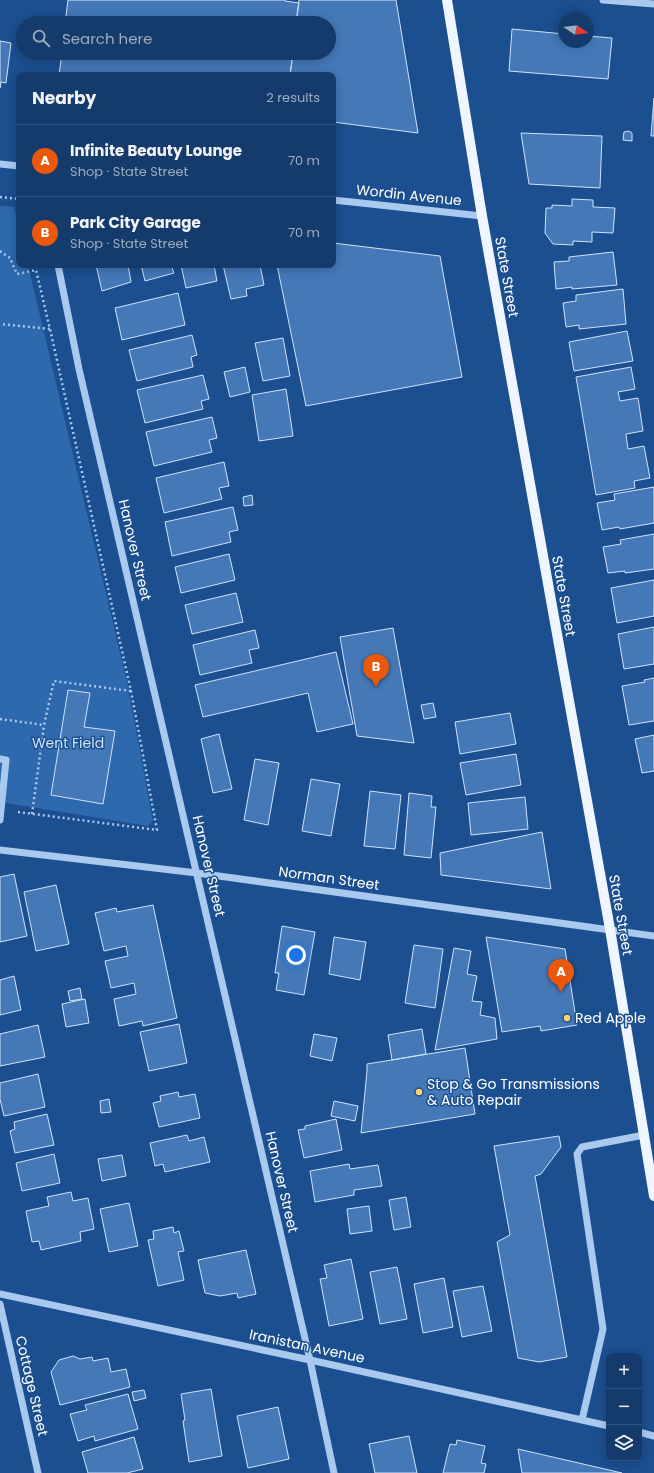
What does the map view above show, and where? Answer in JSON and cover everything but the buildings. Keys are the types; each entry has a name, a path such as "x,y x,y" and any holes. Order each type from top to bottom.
{"main road":[{"name":"State Street","path":"447,0 482,216 610,929 654,1190"}],"street":[{"path":"603,0 654,4"},
{"path":"0,164 16,166"},
{"name":"Wordin Avenue","path":"336,200 482,216"},
{"name":"Hanover Street","path":"59,268 79,368 198,873 310,1360 334,1473"},
{"path":"0,759 6,760 0,820"},
{"name":"Norman Street","path":"0,850 198,873 654,936"},
{"path":"582,1420 603,1329 577,1154 582,1147 644,1135"},
{"name":"Iranistan Avenue","path":"0,1294 606,1425"},
{"name":"Cottage Street","path":"0,1304 38,1473"},
{"path":"642,1433 654,1436"}],"path":[{"path":"0,197 16,200"},
{"path":"0,251 10,258 17,274 36,270 131,691 157,830 1,809"},
{"path":"0,324 50,329"},
{"path":"32,814 44,725 54,681 131,691"},
{"path":"0,719 44,725"}],"green space":[{"name":"Went Field","path":"0,206 14,207 16,216 16,268 29,268 127,682 153,821 148,826 0,802"}],"place":[{"name":"Park City Garage","path":"376,687"},
{"name":"Infinite Beauty Lounge","path":"561,992"},
{"name":"Red Apple","path":"567,1018"},
{"name":"Stop & Go Transmissions & Auto Repair","path":"419,1092"}]}
